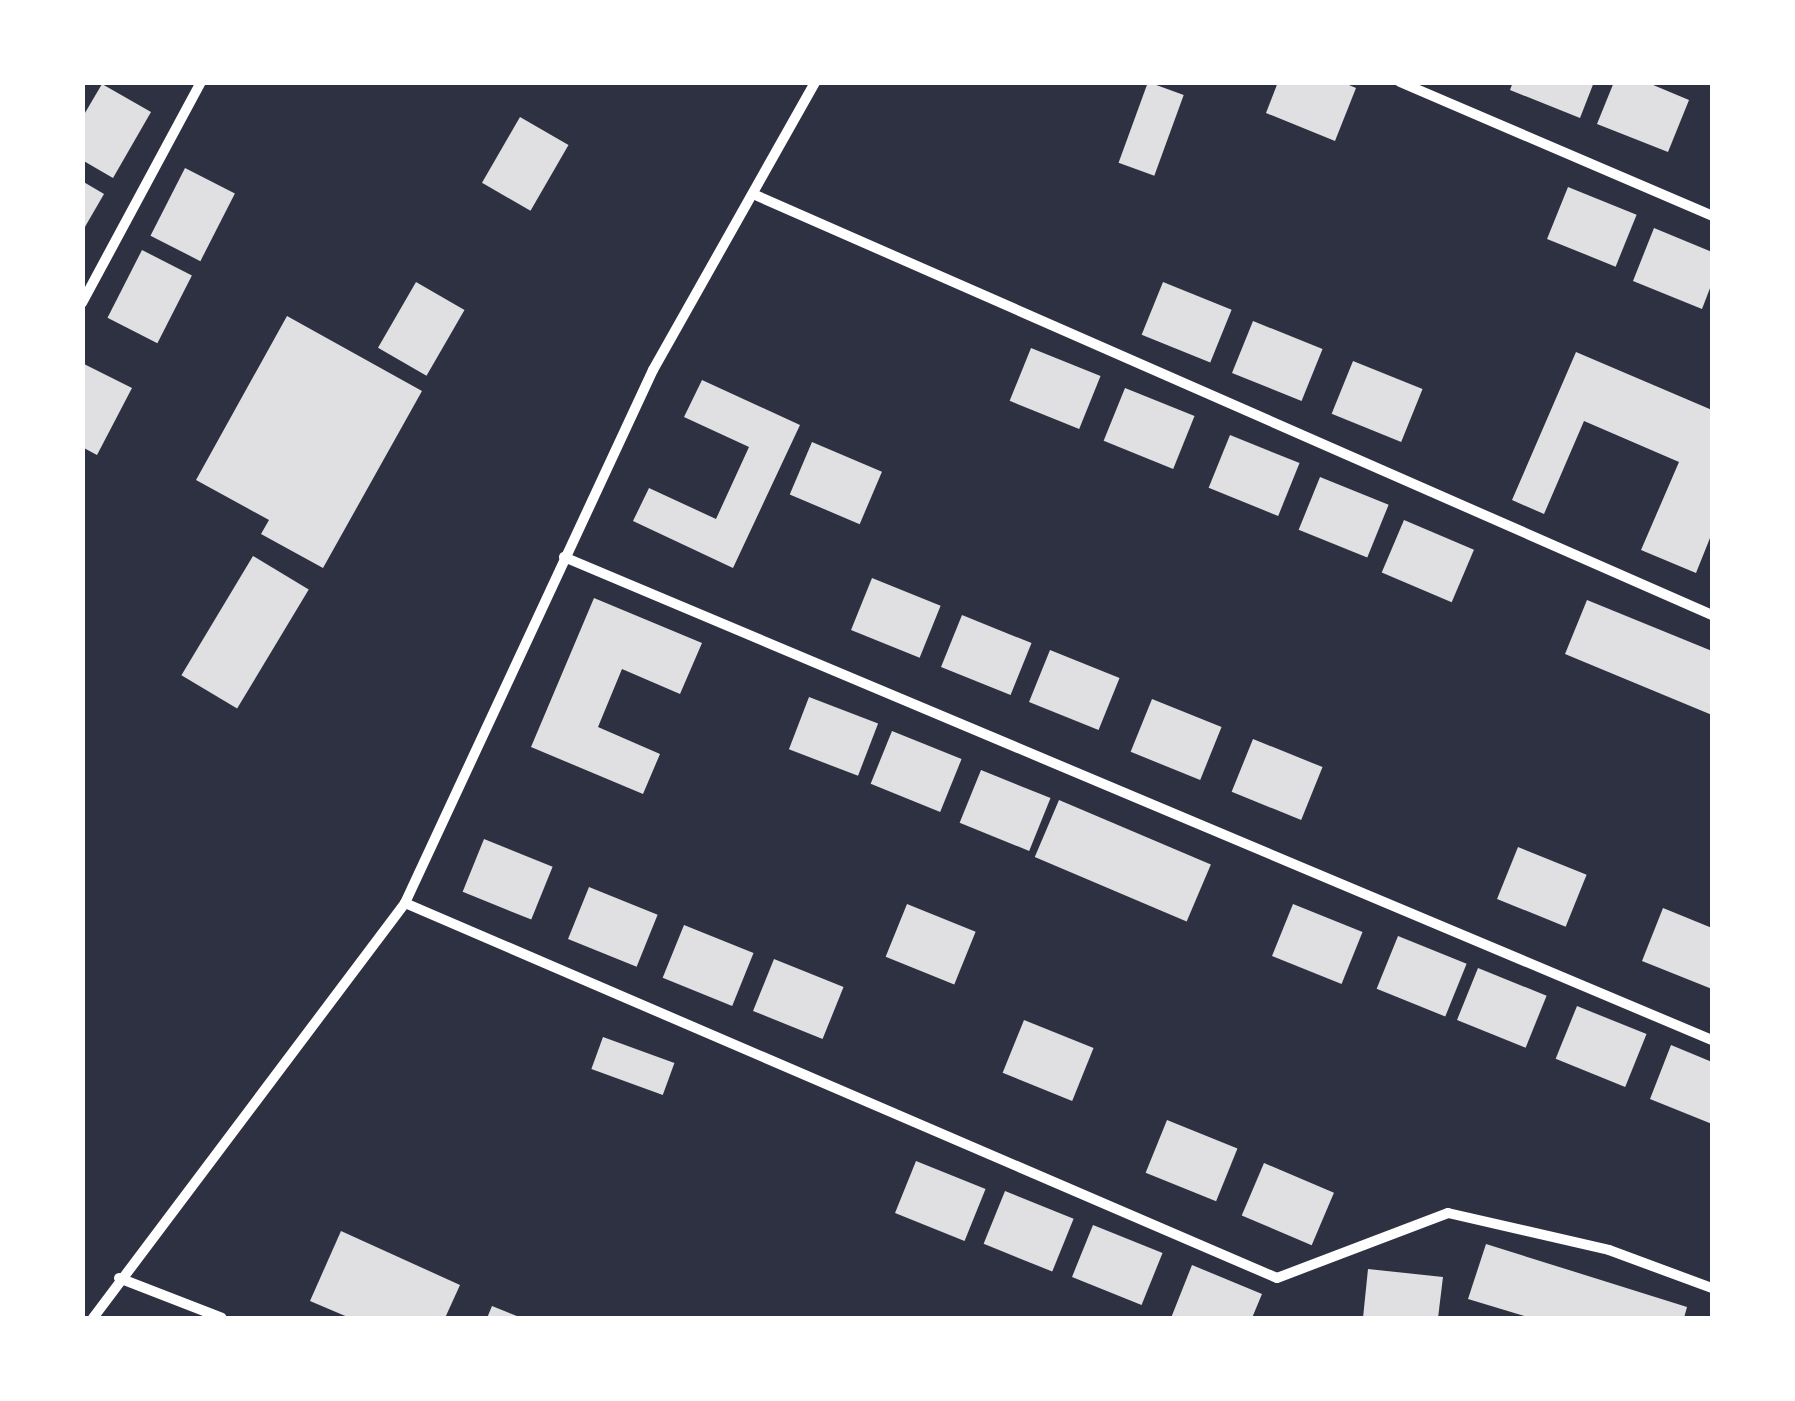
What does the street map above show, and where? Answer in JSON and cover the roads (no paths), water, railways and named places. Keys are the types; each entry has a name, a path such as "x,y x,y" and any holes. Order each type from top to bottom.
{"street":[{"path":"82,303 201,82"},
{"path":"93,1318 119,1278 405,903 654,370 815,82"},
{"path":"1400,82 1712,216"},
{"path":"753,194 1712,615"},
{"path":"564,556 1712,1040"},
{"path":"405,903 668,1020 1277,1278 1448,1212 1609,1250 1712,1288"},
{"path":"119,1278 222,1318"}]}
